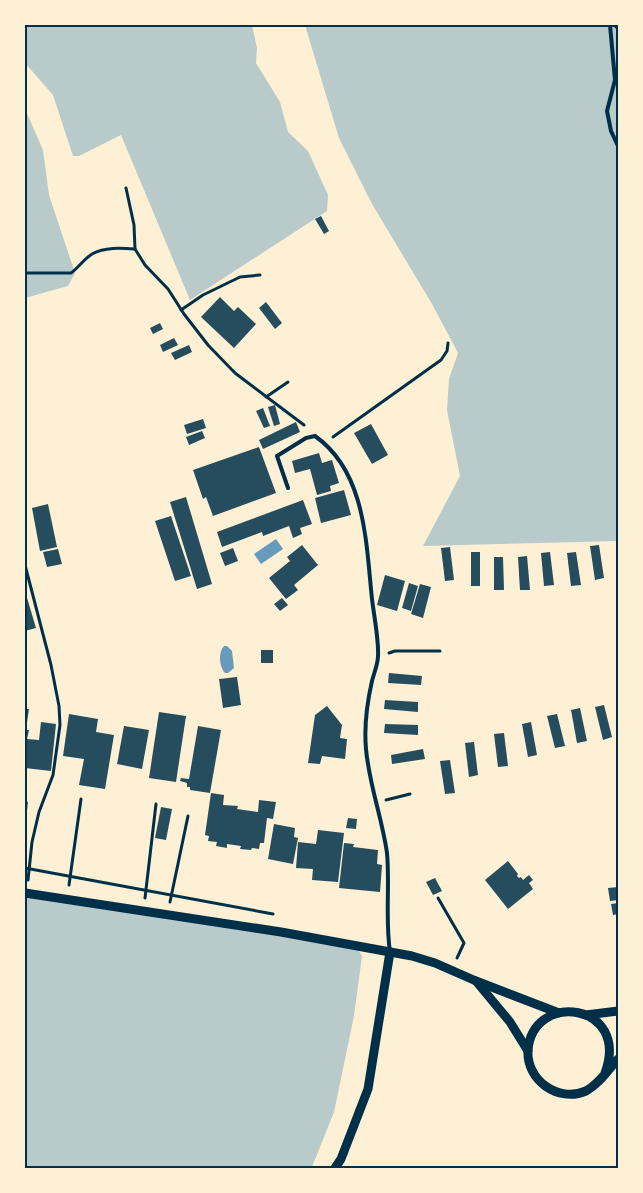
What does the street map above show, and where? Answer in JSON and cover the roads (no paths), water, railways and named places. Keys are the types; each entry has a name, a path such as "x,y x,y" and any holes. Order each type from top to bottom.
{"street":[{"path":"26,893 281,932 412,956 450,968 476,981 560,1012"},
{"path":"335,1168 341,1158 368,1089 390,952"},
{"path":"476,981 510,1022 528,1052"},
{"path":"605,1073 610,1060 610,1046 606,1033 598,1022 586,1015 573,1011 560,1012 547,1018 537,1027 530,1038 528,1052 530,1065 535,1077 545,1086 558,1092 571,1094 585,1091 596,1084 618,1059"},
{"path":"586,1015 618,1012"}],"lane":[{"path":"610,25 616,78 607,111 611,131 618,146"},
{"path":"615,25 618,28"},
{"path":"288,488 277,456 306,438 315,436 324,443 345,468 354,489 365,532 378,656 371,683 366,718 366,750 386,847 389,872 387,935 390,952"}],"water":[{"path":"276,539 283,549 261,564 254,554"},
{"path":"224,646 227,646 232,651 234,668 228,673 225,673 220,663 220,656"}]}
